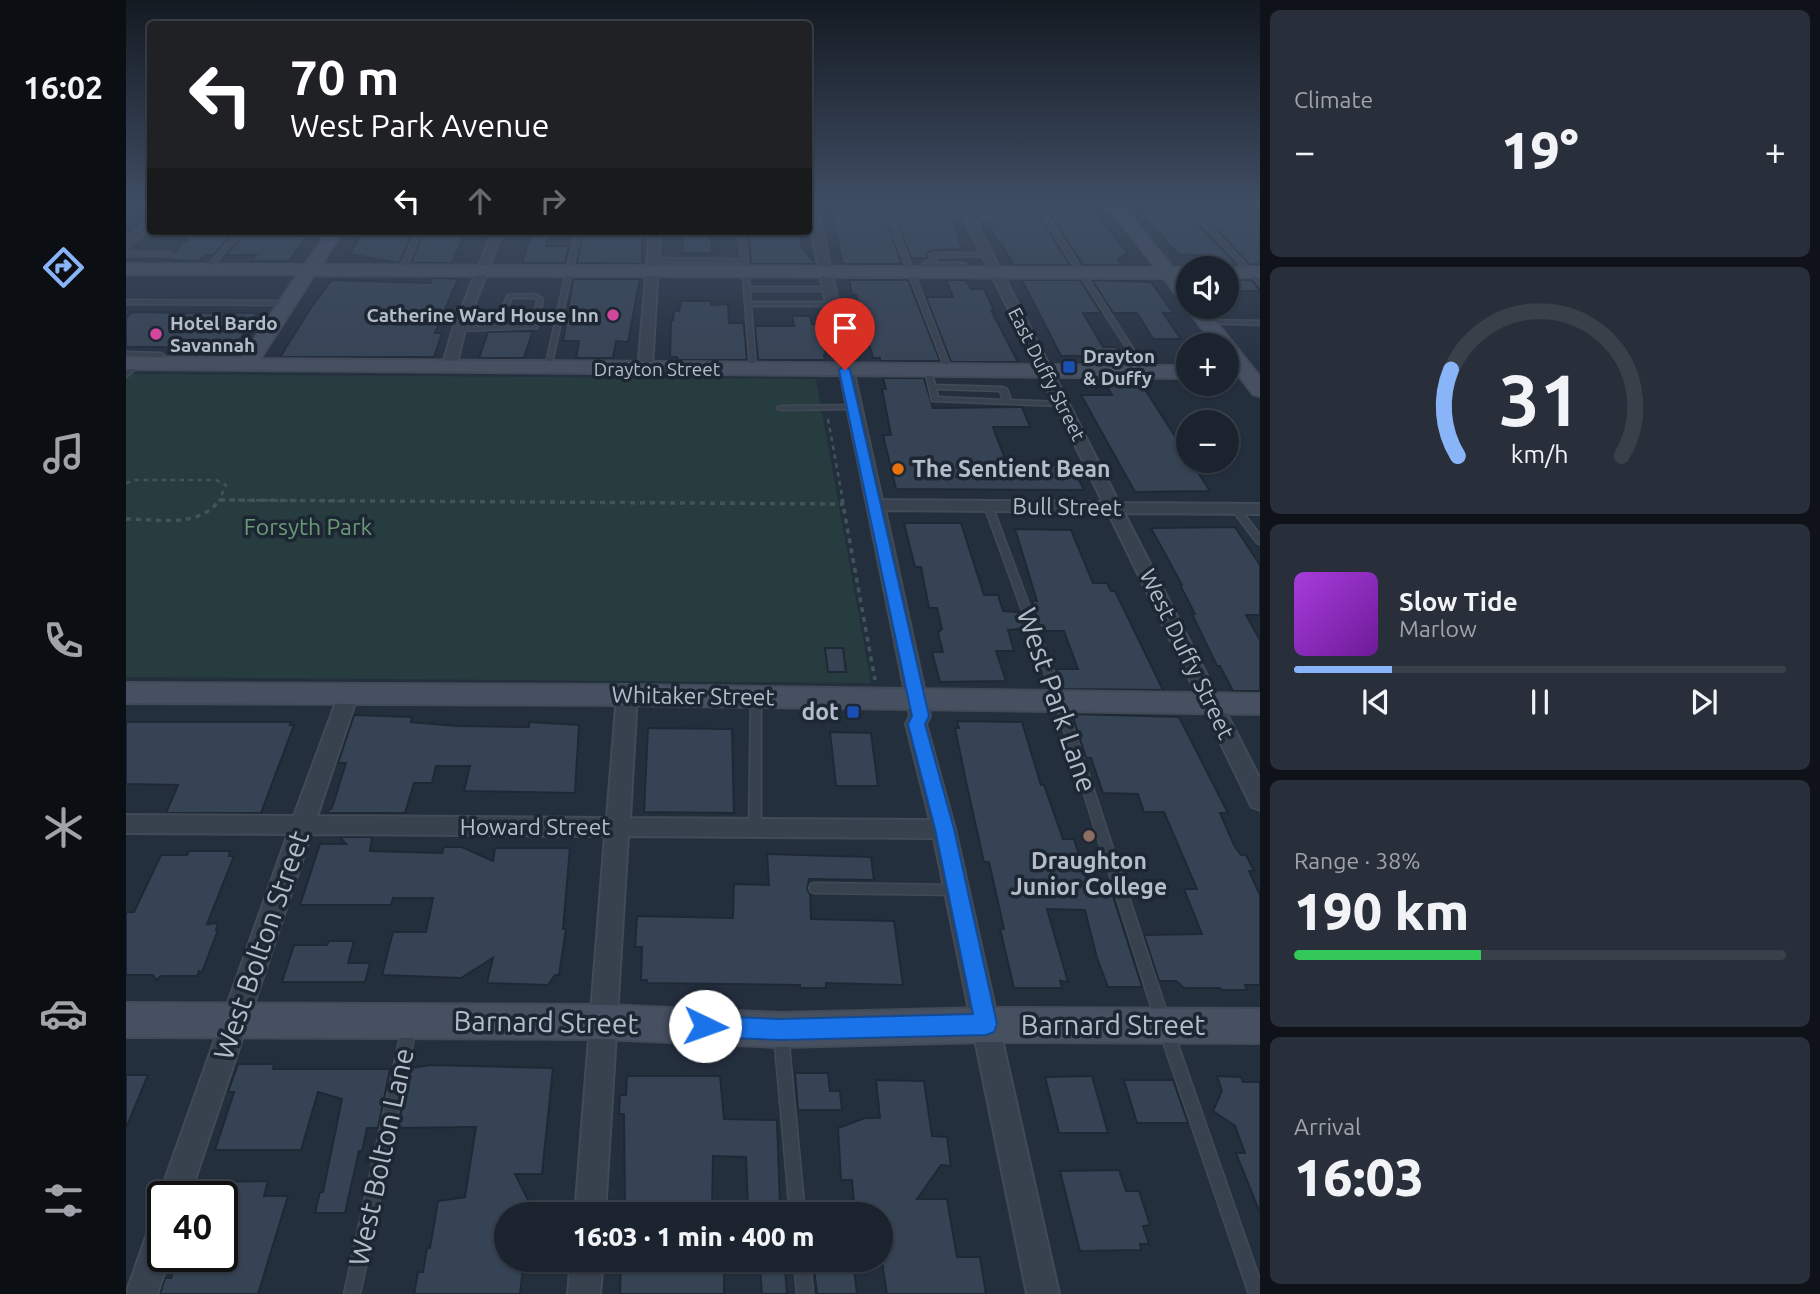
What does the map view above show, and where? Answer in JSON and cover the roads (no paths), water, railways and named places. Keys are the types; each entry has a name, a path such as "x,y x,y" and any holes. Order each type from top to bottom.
{"main road":[{"path":"247,365 315,262"},
{"path":"1159,262 1176,284"},
{"name":"Drayton Street","path":"949,371 1176,372"}],"street":[{"path":"449,367 459,329 487,262"},
{"path":"823,262 917,701 920,716 916,724 944,829 1043,1294"},
{"name":"East Duffy Street","path":"990,262 1114,508"},
{"path":"126,269 569,271 652,265 745,266 825,271 966,268 995,272 1176,274"},
{"path":"645,369 652,265"},
{"path":"1239,274 1257,276"},
{"path":"1205,319 1216,333"},
{"name":"Drayton Street","path":"134,364 845,370 930,379 949,371"},
{"path":"1244,373 1260,390"},
{"name":"Bull Street","path":"874,500 1114,508 1260,509"},
{"name":"West Duffy Street","path":"1114,508 1260,801"},
{"name":"Whitaker Street","path":"126,692 627,695 1260,704"},
{"name":"West Bolton Street","path":"180,1181 348,694"},
{"path":"591,1202 627,695"},
{"name":"Howard Street","path":"126,824 944,829"},
{"name":"Barnard Street","path":"126,1020 604,1022 781,1030 986,1024 1260,1026"},
{"path":"141,1294 149,1272"},
{"path":"584,1294 586,1272"}],"lane":[{"path":"208,269 214,262"},
{"path":"402,270 405,262"},
{"path":"548,368 571,262"},
{"path":"745,262 752,369"},
{"path":"906,262 949,371"},
{"path":"928,262 928,268"},
{"path":"963,262 966,268"},
{"path":"1075,262 1145,372"},
{"path":"1244,262 1257,276"},
{"path":"747,289 829,289"},
{"path":"459,329 535,327 540,299 536,296 510,296 496,327"},
{"path":"126,302 288,303"},
{"path":"748,304 832,304"},
{"path":"1207,322 1260,323"},
{"path":"930,379 935,399 1062,404"},
{"path":"781,408 853,407"},
{"name":"West Park Lane","path":"988,505 1060,702 1164,1026 1257,1294"},
{"path":"1236,509 1260,541"},
{"path":"755,828 756,698"},
{"path":"815,888 957,890"},
{"name":"West Bolton Lane","path":"352,1294 411,1020"},
{"path":"781,1030 796,1202"},
{"path":"803,1272 805,1294"}],"place":[{"name":"Catherine Ward House Inn","path":"613,315"},
{"name":"Hotel Bardo Savannah","path":"156,334"},
{"name":"Drayton & Duffy","path":"1069,367"},
{"name":"The Sentient Bean","path":"898,469"},
{"name":"dot","path":"853,712"},
{"name":"Draughton Junior College","path":"1089,836"}],"park label":[{"name":"Forsyth Park","path":"308,527"}]}
